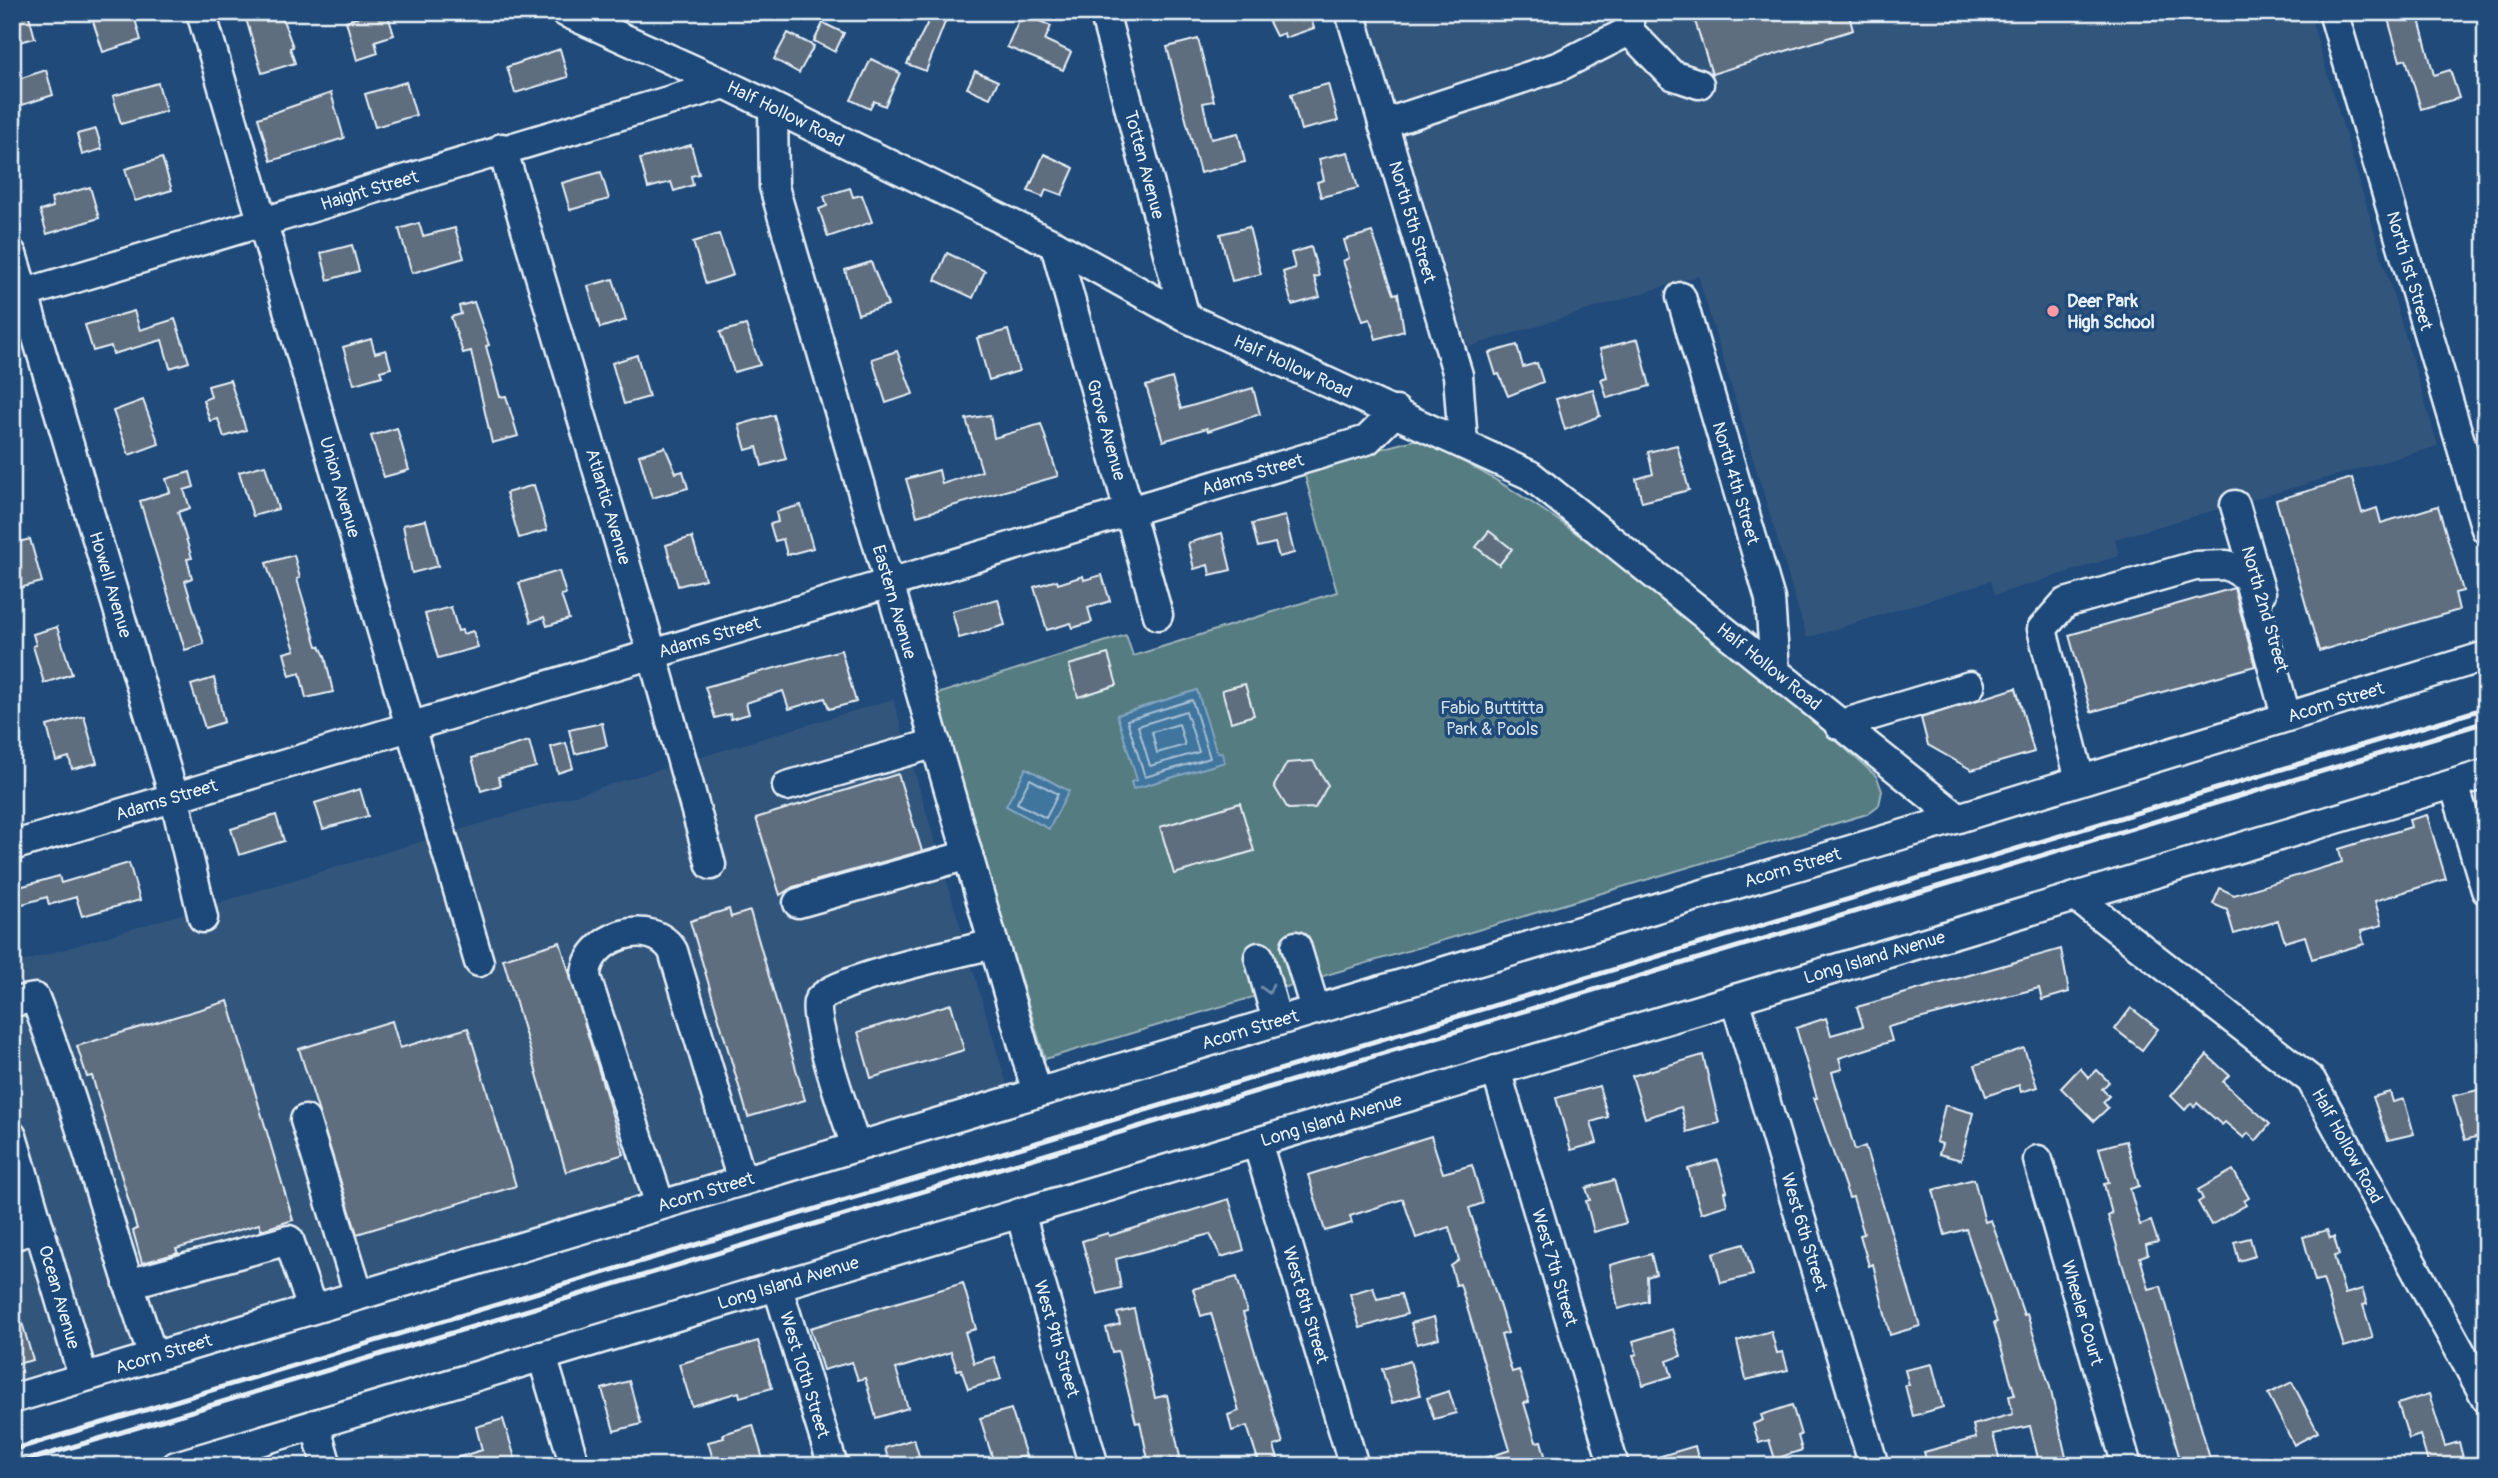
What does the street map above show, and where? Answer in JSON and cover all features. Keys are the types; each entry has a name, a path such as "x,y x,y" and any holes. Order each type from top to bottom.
{"street":[{"name":"Union Avenue","path":"201,12 479,962"},
{"name":"Half Hollow Road","path":"565,12 725,84 1055,244 1185,317 1463,438 1530,475 1958,818"},
{"name":"Totten Avenue","path":"1104,12 1185,317"},
{"name":"North 5th Street","path":"1350,12 1458,374 1463,438"},
{"name":"North 1st Street","path":"2333,12 2486,529"},
{"path":"1383,124 1560,66 1629,21 1672,75 1699,84"},
{"name":"Haight Street","path":"18,295 502,148 725,84"},
{"name":"Eastern Avenue","path":"773,108 774,187 1037,1093"},
{"name":"Atlantic Avenue","path":"502,148 652,653 710,865"},
{"name":"Grove Avenue","path":"1055,244 1158,615"},
{"name":"Howell Avenue","path":"12,254 18,295 175,800 203,918"},
{"name":"North 4th Street","path":"1681,297 1770,599 1774,671"},
{"name":"Adams Street","path":"12,846 175,800 652,653 1367,440 1396,411"},
{"name":"North 2nd Street","path":"2235,505 2291,715"},
{"path":"2080,780 2042,629 2065,603 2195,566 2227,565 2248,577 2291,715"},
{"name":"Acorn Street","path":"12,1399 1958,818 2486,656"},
{"path":"1839,725 1970,686"},
{"path":"787,786 936,743"},
{"name":"Long Island Avenue","path":"176,1466 2486,774"},
{"path":"2454,784 2486,890"},
{"path":"798,903 968,855"},
{"name":"Half Hollow Road","path":"2076,897 2311,1080 2486,1398"},
{"path":"660,1205 586,977 586,964 590,956 613,938 639,933 654,934 666,940 673,951 742,1181"},
{"path":"856,1147 819,1024 818,1002 824,993 859,979 994,944"},
{"path":"1296,946 1315,1009"},
{"path":"1259,957 1278,1021"},
{"path":"12,1002 35,998 153,1356"},
{"name":"West 6th Street","path":"1735,999 1874,1466"},
{"name":"West 7th Street","path":"1496,1070 1614,1466"},
{"path":"306,1120 359,1295"},
{"name":"Ocean Avenue","path":"12,1136 83,1377"},
{"name":"West 8th Street","path":"1257,1142 1354,1466"},
{"name":"Wheeler Court","path":"2038,1160 2127,1466"},
{"name":"West 9th Street","path":"1020,1213 1094,1466"},
{"path":"12,1236 39,1227"},
{"path":"128,1284 289,1240 312,1309"},
{"name":"West 10th Street","path":"777,1286 833,1466"},
{"path":"542,1356 575,1466"},
{"path":"315,1424 327,1466"}],"shaded area":[{"name":"Deer Park High School","path":"1367,12 2309,12 2438,446 2115,539 2119,556 1995,595 1990,581 1807,638 1698,276 1468,347"},
{"path":"893,699 1007,1085 12,1381 12,965"}],"green space":[{"name":"Fabio Buttitta Park & Pools","path":"1418,439 1485,473 1547,513 1608,556 1721,644 1877,777 1882,791 1879,805 1867,814 1045,1059 934,695 1126,635 1133,656 1337,592 1303,469"}],"water":[{"path":"1197,690 1217,753 1222,752 1225,762 1133,789 1131,782 1137,780 1117,715"},
{"path":"1026,768 1069,791 1049,829 1006,806"}],"building":[{"path":"12,12 28,12 35,38 12,44"},
{"path":"90,12 133,12 141,40 103,52"},
{"path":"244,12 280,12 293,47 290,48 295,63 262,73"},
{"path":"375,12 387,12 394,35 375,41 378,53 357,60 346,21"},
{"path":"933,12 949,12 926,71 907,64"},
{"path":"1285,12 1309,12 1314,28 1285,38 1284,33 1276,36 1267,18"},
{"path":"1692,12 1848,12 1853,30 1712,74"},
{"path":"2386,12 2417,12 2434,75 2450,70 2459,98 2421,109 2406,59 2400,61"},
{"path":"1022,13 1051,26 1045,40 1071,52 1063,70 1007,47"},
{"path":"823,23 844,33 835,52 814,41"},
{"path":"788,33 814,46 799,73 774,59"},
{"path":"1198,39 1214,101 1203,103 1211,139 1238,133 1245,162 1200,173 1167,47"},
{"path":"560,49 568,77 515,93 507,67"},
{"path":"871,59 900,73 885,106 874,101 870,109 851,100"},
{"path":"46,70 53,95 19,106 17,101 12,103 12,81"},
{"path":"975,71 998,81 990,98 967,88"},
{"path":"406,82 416,115 375,127 365,94"},
{"path":"158,83 166,111 121,124 113,96"},
{"path":"1328,84 1338,121 1301,130 1291,94"},
{"path":"331,93 344,138 271,161 258,118"},
{"path":"96,129 102,149 82,155 77,134"},
{"path":"691,145 699,174 691,176 693,185 674,191 671,182 648,188 640,159"},
{"path":"1348,152 1358,188 1321,197 1317,182 1324,180 1319,159"},
{"path":"1044,154 1074,168 1062,195 1046,189 1043,197 1028,191"},
{"path":"162,158 172,190 135,201 125,169"},
{"path":"601,172 609,199 570,210 562,183"},
{"path":"90,187 99,218 47,234 40,211 53,207 51,198"},
{"path":"850,188 853,197 862,195 872,222 828,237 819,209 827,206 824,196"},
{"path":"419,223 423,236 455,228 464,258 412,273 399,229"},
{"path":"1249,227 1261,274 1232,281 1220,234"},
{"path":"1372,232 1394,294 1398,293 1404,331 1376,339 1370,319 1363,321 1343,261 1349,258 1344,240"},
{"path":"719,234 733,275 706,284 693,242"},
{"path":"352,245 359,271 328,280 321,253"},
{"path":"1311,247 1319,276 1314,277 1320,297 1292,305 1283,272 1295,268 1291,253"},
{"path":"947,253 985,271 973,298 935,280"},
{"path":"871,262 888,305 858,314 845,270"},
{"path":"613,279 626,320 600,328 588,286"},
{"path":"474,302 489,345 486,346 500,397 506,396 518,436 492,443 471,351 463,353 451,317 461,314 459,306"},
{"path":"134,311 140,330 175,319 189,362 170,368 162,340 113,354 111,346 93,351 85,325"},
{"path":"746,325 760,365 734,372 720,332"},
{"path":"1008,330 1019,371 989,380 977,338"},
{"path":"371,339 375,353 386,350 391,368 380,371 382,376 354,384 343,347"},
{"path":"1638,339 1650,386 1607,398 1601,379 1607,377 1600,349"},
{"path":"1517,345 1523,367 1537,363 1543,382 1508,396 1499,374 1496,375 1489,353"},
{"path":"897,351 913,394 886,403 872,359"},
{"path":"637,355 649,397 624,404 612,363"},
{"path":"1172,378 1181,409 1253,388 1260,414 1208,431 1207,428 1163,441 1146,386"},
{"path":"230,380 246,430 224,437 218,419 210,421 203,400 211,397 208,386"},
{"path":"1593,389 1600,416 1565,430 1556,399"},
{"path":"143,400 159,444 129,455 113,411"},
{"path":"774,415 786,459 762,466 757,447 746,450 739,425"},
{"path":"990,415 994,438 1041,424 1058,476 917,516 906,479 939,470 942,484 982,471 966,419"},
{"path":"397,428 409,470 384,477 371,436"},
{"path":"1677,445 1689,490 1642,502 1636,479 1653,474 1648,452"},
{"path":"665,447 676,473 683,471 688,488 652,498 639,455"},
{"path":"265,465 278,509 253,516 239,472"},
{"path":"190,472 194,487 184,490 190,508 178,512 192,558 187,559 192,578 185,581 204,644 185,650 140,501 170,492 166,479"},
{"path":"2352,478 2362,513 2377,508 2381,523 2438,506 2463,591 2455,593 2459,610 2319,651 2276,500"},
{"path":"534,485 547,530 519,538 506,493"},
{"path":"801,505 813,548 787,555 783,539 775,541 770,524 778,522 776,512"},
{"path":"1285,516 1294,553 1279,557 1275,543 1258,547 1252,524"},
{"path":"426,520 438,566 412,573 403,525"},
{"path":"1489,531 1512,549 1499,565 1476,547"},
{"path":"1222,533 1231,570 1210,575 1208,565 1194,569 1188,543"},
{"path":"692,537 705,579 678,586 666,545"},
{"path":"30,539 42,582 12,590 12,544"},
{"path":"294,555 300,578 297,579 317,646 320,646 325,656 333,692 306,698 300,673 290,676 284,653 295,650 266,563"},
{"path":"559,571 566,594 561,595 569,619 547,626 544,617 531,622 519,583"},
{"path":"1102,575 1110,601 1088,608 1092,622 1073,628 1071,623 1047,630 1034,587 1057,580 1058,584 1083,576 1084,580"},
{"path":"2234,588 2255,666 2091,712 2069,635"},
{"path":"998,599 1005,625 959,638 952,611"},
{"path":"451,607 458,631 462,630 463,634 473,631 478,647 438,658 425,614"},
{"path":"57,627 72,674 44,683 33,646 36,645 33,634"},
{"path":"841,650 856,702 829,709 825,698 789,709 783,691 746,703 749,714 731,719 730,714 715,718 705,687"},
{"path":"1108,654 1117,685 1078,697 1069,665"},
{"path":"214,678 224,722 205,728 191,685"},
{"path":"1245,684 1254,715 1231,722 1222,690"},
{"path":"2016,688 2034,752 1972,770 1928,745 1921,718"},
{"path":"84,716 97,763 72,769 69,757 56,761 47,726"},
{"path":"602,723 607,746 575,754 569,730"},
{"path":"529,741 536,767 498,777 501,785 481,791 472,758"},
{"path":"566,743 573,768 558,773 551,747"},
{"path":"1313,761 1328,785 1315,808 1288,809 1274,786 1287,763"},
{"path":"898,774 922,851 793,887 780,895 756,818"},
{"path":"360,789 368,816 323,829 315,803"},
{"path":"1240,803 1254,851 1174,874 1160,827"},
{"path":"276,815 284,841 239,855 231,829"},
{"path":"2427,815 2446,879 2375,901 2382,925 2361,931 2364,944 2312,959 2305,936 2285,942 2278,921 2234,934 2227,910 2213,904 2220,888 2234,895 2342,862 2339,849 2411,827 2409,820"},
{"path":"129,863 140,900 82,916 76,897 49,905 47,897 12,907 12,889 59,876 61,883"},
{"path":"729,909 731,917 750,911 805,1100 748,1117 690,921"},
{"path":"560,942 624,1154 566,1172 503,959"},
{"path":"2061,949 2069,992 2042,1000 2039,988 1888,1027 1892,1041 1839,1058 1842,1069 1832,1072 1855,1150 1865,1146 1920,1326 1890,1335 1873,1264 1869,1266 1860,1235 1864,1234 1853,1197 1849,1198 1814,1098 1817,1098 1796,1028 1826,1018 1831,1035 1863,1026 1857,1007"},
{"path":"228,1001 293,1220 261,1230 259,1224 176,1249 178,1253 142,1263 133,1231 137,1229 92,1076 87,1077 77,1046"},
{"path":"951,1004 964,1050 871,1078 858,1032"},
{"path":"2131,1008 2158,1029 2142,1050 2115,1029"},
{"path":"392,1021 400,1048 468,1028 516,1186 357,1234 299,1049"},
{"path":"2024,1048 2037,1087 2021,1092 2019,1085 1986,1096 1975,1065"},
{"path":"1703,1055 1719,1123 1687,1132 1681,1107 1645,1118 1632,1076"},
{"path":"2207,1055 2229,1075 2223,1082 2270,1124 2256,1141 2248,1133 2244,1138 2225,1122 2222,1125 2197,1103 2194,1107 2191,1103 2185,1110 2171,1096"},
{"path":"2080,1068 2089,1078 2097,1070 2109,1082 2102,1089 2109,1096 2103,1102 2108,1108 2094,1121 2061,1088"},
{"path":"1599,1086 1608,1117 1591,1122 1597,1143 1571,1150 1556,1098"},
{"path":"2486,1088 2486,1134 2465,1140 2453,1096"},
{"path":"2390,1092 2393,1102 2404,1099 2414,1134 2388,1140 2373,1097"},
{"path":"1945,1105 1973,1113 1961,1160 1939,1154 1942,1144 1936,1142"},
{"path":"1431,1136 1443,1173 1472,1165 1483,1203 1469,1208 1508,1333 1501,1335 1512,1372 1519,1370 1529,1402 1524,1403 1536,1442 1541,1441 1548,1466 1478,1466 1477,1461 1510,1450 1460,1284 1456,1285 1451,1266 1459,1260 1449,1227 1416,1238 1403,1199 1350,1216 1352,1223 1325,1231 1308,1175"},
{"path":"2126,1141 2139,1186 2130,1189 2140,1225 2151,1221 2158,1242 2146,1245 2148,1254 2140,1257 2149,1289 2161,1286 2212,1466 2182,1466 2108,1216 2112,1214 2104,1184 2109,1183 2099,1148"},
{"path":"1718,1160 1727,1191 1724,1192 1727,1205 1701,1213 1688,1169"},
{"path":"2233,1170 2249,1198 2244,1201 2246,1205 2211,1225 2198,1202 2203,1199 2198,1190"},
{"path":"1974,1179 1985,1222 1991,1220 2024,1315 2027,1314 2050,1387 2068,1466 2040,1466 2030,1426 1993,1434 2001,1466 1928,1466 1924,1452 1976,1438 1973,1425 2013,1414 2009,1396 2015,1395 1994,1323 1997,1322 1966,1229 1945,1235 1933,1190"},
{"path":"1614,1180 1626,1223 1594,1232 1586,1201 1590,1200 1586,1188"},
{"path":"1229,1199 1244,1250 1221,1257 1210,1234 1116,1259 1121,1288 1097,1294 1082,1241 1108,1233 1109,1236"},
{"path":"2327,1230 2330,1238 2334,1237 2339,1255 2334,1256 2345,1294 2362,1289 2367,1304 2363,1305 2373,1338 2344,1347 2323,1279 2315,1281 2303,1237"},
{"path":"2250,1238 2255,1256 2239,1261 2234,1242"},
{"path":"1744,1244 1753,1275 1721,1283 1713,1253"},
{"path":"1651,1254 1656,1274 1647,1277 1648,1301 1618,1309 1610,1265"},
{"path":"1237,1277 1247,1312 1243,1313 1283,1443 1274,1446 1280,1466 1260,1466 1247,1426 1232,1431 1228,1415 1239,1411 1211,1313 1201,1316 1193,1289"},
{"path":"963,1283 976,1329 965,1332 974,1363 994,1357 1001,1379 968,1389 951,1352 896,1369 908,1408 876,1418 865,1378 858,1380 852,1362 823,1370 810,1328"},
{"path":"1373,1287 1377,1299 1401,1294 1407,1314 1360,1328 1350,1294"},
{"path":"12,1305 17,1305 33,1360 16,1364 12,1350"},
{"path":"1134,1309 1155,1398 1167,1395 1180,1457 1149,1464 1140,1422 1136,1423 1118,1351 1112,1352 1106,1328 1120,1324 1117,1313"},
{"path":"1434,1317 1439,1338 1417,1344 1411,1323"},
{"path":"1673,1329 1681,1356 1667,1361 1672,1376 1643,1385 1633,1355 1637,1354 1633,1341"},
{"path":"1771,1331 1777,1353 1783,1352 1788,1370 1746,1380 1737,1341"},
{"path":"758,1341 772,1388 740,1397 739,1392 692,1406 679,1364"},
{"path":"1410,1361 1420,1395 1392,1403 1382,1369"},
{"path":"1932,1364 1943,1407 1913,1416 1905,1385 1909,1385 1905,1370"},
{"path":"629,1381 641,1424 614,1431 602,1389"},
{"path":"2292,1382 2318,1432 2294,1445 2268,1394"},
{"path":"1449,1391 1456,1413 1434,1419 1427,1398"},
{"path":"2429,1394 2445,1446 2459,1442 2464,1462 2429,1466 2420,1435 2409,1439 2398,1404"},
{"path":"1792,1405 1801,1435 1798,1436 1802,1450 1775,1459 1769,1440 1759,1443 1753,1424 1763,1420 1761,1415"},
{"path":"1011,1409 1026,1456 995,1466 980,1418"},
{"path":"503,1419 516,1461 500,1466 447,1466 446,1461 482,1450 476,1427"},
{"path":"753,1425 765,1466 715,1466 708,1442 724,1438 723,1434"},
{"path":"914,1439 922,1466 890,1466 885,1448"},
{"path":"1695,1446 1700,1466 1644,1466 1644,1461"}],"railway":[{"path":"12,1450 2486,708"},
{"path":"12,1465 2486,722"}],"place":[{"name":"Deer Park High School","path":"2053,311"}]}
